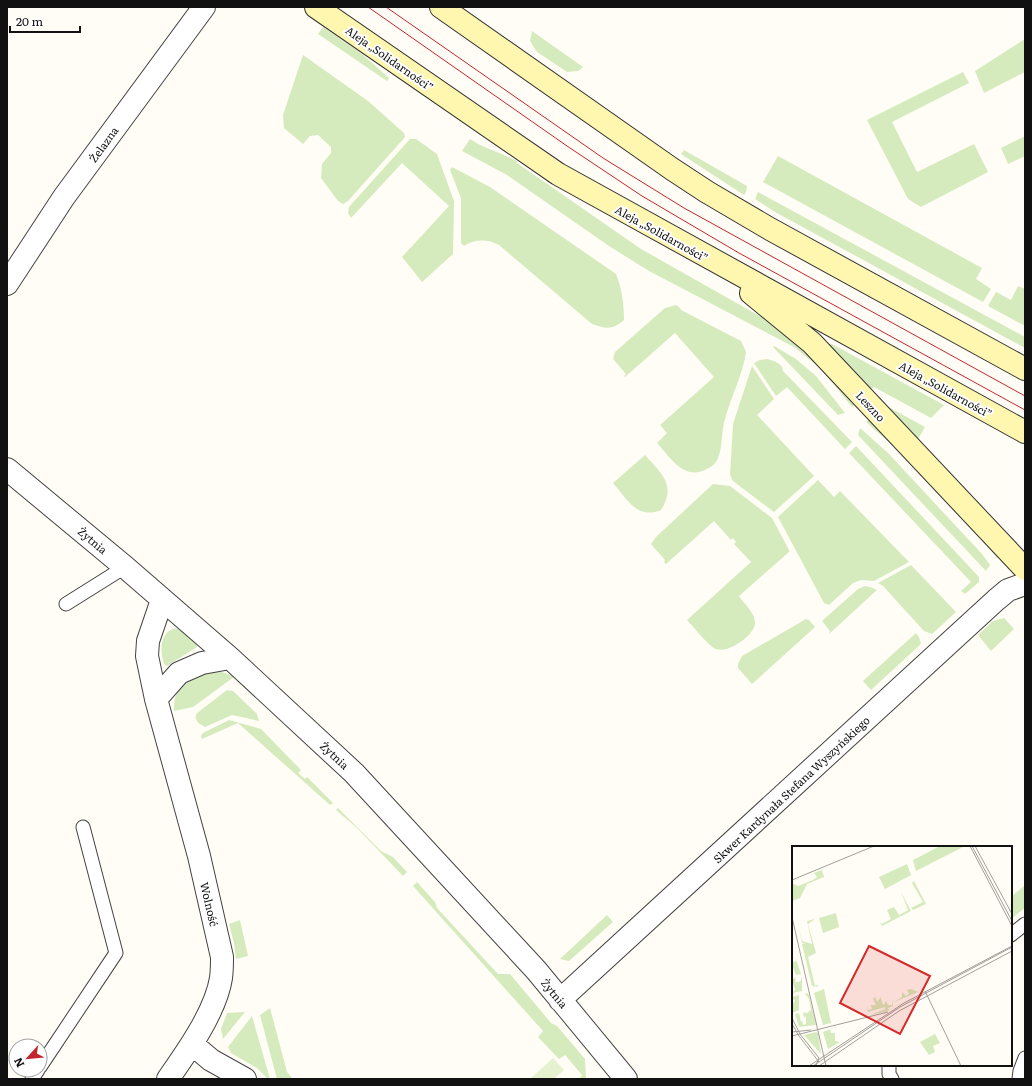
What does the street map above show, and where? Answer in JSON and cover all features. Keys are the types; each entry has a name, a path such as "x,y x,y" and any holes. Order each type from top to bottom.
{"main road":[{"name":"Aleja „Solidarności”","path":"316,7 558,174 1025,432"},
{"path":"441,7 707,192 793,242 1025,369"},
{"name":"Leszno","path":"704,256 812,343 1025,569"}],"street":[{"name":"Żelazna","path":"7,284 64,197 204,7"},
{"name":"Żytnia","path":"7,469 125,567 230,658 354,773 531,965 626,1079"},
{"name":"Skwer Kardynała Stefana Wyszyńskiego","path":"560,1000 996,600 1008,590 1025,584"},
{"name":"Wolność","path":"162,600 148,641 147,656 156,699 199,856 222,957 221,979 215,1001 192,1044 168,1079"},
{"path":"156,699 179,673 202,663 230,658"},
{"path":"192,1044 211,1060 245,1079"}],"lane":[{"path":"66,604 125,567"},
{"path":"48,1055 116,953 83,827"},
{"path":"1012,935 1025,924"},
{"path":"1019,1079 1020,1071 1025,1058"},
{"path":"889,1066 889,1074 892,1079"}],"green space":[{"path":"323,27 362,54 389,78 387,81 318,34"},
{"path":"532,31 583,67 578,71 567,72 537,52 530,41"},
{"path":"1025,39 1025,72 984,93 975,71"},
{"path":"303,55 368,101 404,133 405,137 348,201 343,204 338,201 321,178 322,164 331,153 331,147 318,135 310,136 303,144 284,128 283,115"},
{"path":"963,72 969,83 892,122 917,172 974,144 988,172 921,207 908,199 867,120"},
{"path":"1025,136 1025,156 1008,164 1001,148"},
{"path":"410,139 416,139 437,154 454,201 453,254 422,282 402,257 449,206 402,163 351,218 348,213 349,207"},
{"path":"470,139 482,146 517,161 517,163 641,249 786,331 857,402 852,407 822,370 794,347 649,271 609,246 507,175 462,151"},
{"path":"684,150 747,186 744,195 681,154"},
{"path":"778,156 982,268 976,279 991,289 983,302 763,182"},
{"path":"452,167 490,187 616,274 620,285 624,308 624,320 616,326 609,328 592,324 499,245 490,242 477,241 464,246 461,243 461,198 450,170"},
{"path":"758,192 1025,337 1025,348 775,212 755,199"},
{"path":"1018,286 1025,289 1025,326 988,306 996,292 1011,300"},
{"path":"676,305 681,310 741,341 746,352 724,424 721,449 718,458 716,462 705,470 697,472 690,472 678,466 657,443 667,433 660,425 714,377 675,333 625,377 624,376 626,374 613,359 615,352 665,308"},
{"path":"828,344 832,344 944,405 931,418 874,387 869,391"},
{"path":"774,346 796,359 816,376 845,413 838,415 773,347"},
{"path":"767,359 780,364 783,371 852,442 845,449 787,387 776,396 754,363"},
{"path":"752,366 774,399 757,415 814,476 774,512 733,481 730,475 733,424"},
{"path":"885,405 925,427 917,441"},
{"path":"873,416 1001,553 997,558 894,447 866,422"},
{"path":"860,428 888,453 982,554 990,565 986,571 858,435"},
{"path":"856,446 979,577 979,582 965,594 961,591 971,582 849,453"},
{"path":"645,455 665,480 668,493 661,510 653,512 645,512 633,506 613,483"},
{"path":"818,480 834,497 840,491 909,562 874,581 861,580 853,583 829,605 824,603 778,517"},
{"path":"713,484 730,486 772,518 789,550 789,552 739,596 753,614 755,622 754,627 746,638 727,649 721,650 716,649 709,644 687,620 751,562 734,544 736,542 733,538 731,540 714,521 666,564 664,562 665,560 651,544 656,537"},
{"path":"911,565 956,612 932,634 924,631 883,586 878,583"},
{"path":"865,586 877,590 829,634 830,631 822,621 858,589"},
{"path":"1004,618 1014,629 991,651 978,635 993,621"},
{"path":"806,619 809,620 815,627 752,684 738,668 738,664 742,656"},
{"path":"175,628 181,630 197,645 197,647 167,666 164,664 162,654 163,638 170,630"},
{"path":"916,633 921,644 871,690 863,681"},
{"path":"214,670 234,677 193,707 174,711 176,694 181,686 193,677"},
{"path":"227,690 233,691 257,714 259,721 232,715 205,727 199,723 196,720 197,713"},
{"path":"229,720 261,729 301,770 298,773 305,779 307,777 333,803 330,805 238,723 202,739 201,736 203,733"},
{"path":"338,808 381,851 393,857 407,872 403,876 357,828 336,810"},
{"path":"417,882 435,902 437,908 498,974 510,974 551,1023 557,1026 585,1059 586,1079 579,1079 582,1075 565,1055 559,1059 538,1037 543,1031 413,886"},
{"path":"1025,885 1025,908 1012,918 1012,896"},
{"path":"607,915 613,922 569,961 560,959"},
{"path":"240,920 248,956 236,959 229,924"},
{"path":"270,1008 287,1072 293,1079 277,1079 260,1015"},
{"path":"245,1012 223,1039 221,1029 227,1013"},
{"path":"252,1016 270,1079 268,1079 257,1068 231,1053 228,1047"},
{"path":"553,1058 564,1070 554,1079 530,1079"}],"tram line":[{"path":"368,7 567,146 642,196 739,253 1025,410"},
{"path":"386,7 603,158 684,208 1025,396"}]}
